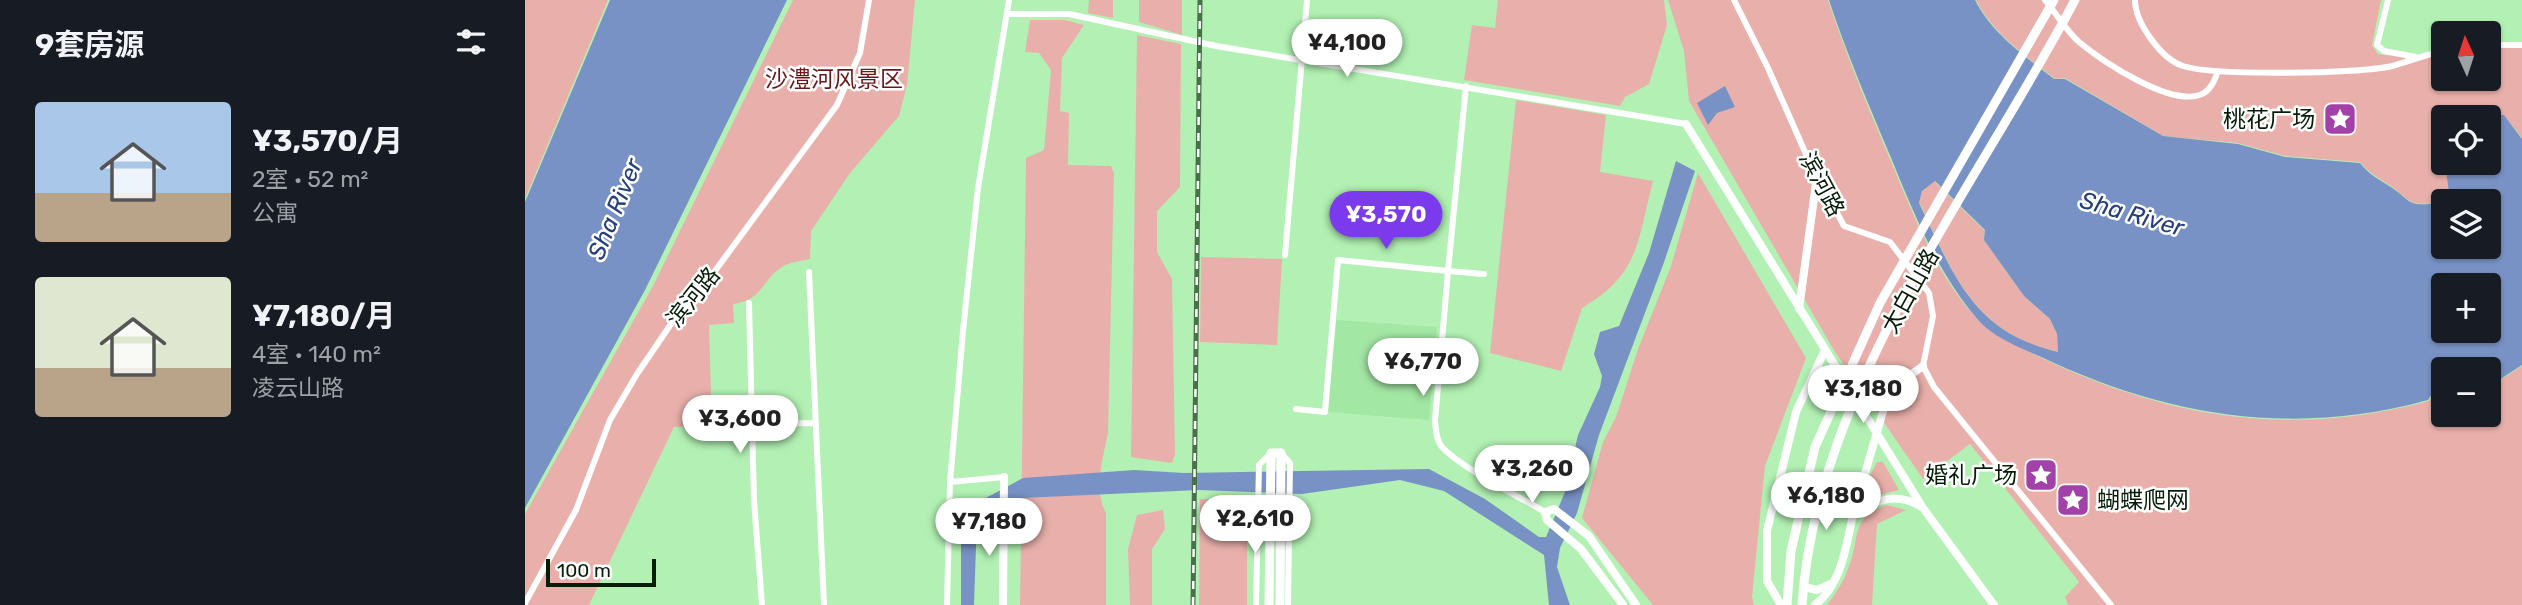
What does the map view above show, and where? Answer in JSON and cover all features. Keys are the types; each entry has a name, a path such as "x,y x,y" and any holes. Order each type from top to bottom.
{"main road":[{"name":"太白山路","path":"1787,605 1791,551 1815,447 1880,303 2054,0"},
{"name":"太白山路","path":"1802,605 1811,533 1832,455 1894,316 2075,0"},
{"path":"1279,459 1280,605"},
{"path":"1269,605 1280,507"}],"street":[{"name":"滨河路","path":"525,603 576,510 610,420 637,374 671,324 712,275 837,105 860,53 869,0"},
{"path":"947,605 950,482 978,188 1009,14 1009,0"},
{"path":"1285,255 1307,0"},
{"name":"滨河路","path":"1734,0 1817,176 1844,226 1891,242 1929,293 1933,316 1923,366"},
{"path":"2045,0 2077,40 2117,69 2157,89 2182,97 2203,93 2213,83 2218,71"},
{"path":"2135,0 2135,11 2143,27 2171,60 2182,66 2218,71 2390,66 2431,54"},
{"path":"2388,0 2377,45 2384,51 2417,57"},
{"path":"1009,14 1069,14 1216,46 1686,124 1875,435 1923,508 1994,605"},
{"path":"2501,45 2522,45"},
{"path":"1466,86 1435,421 1436,435 1441,446 1456,458 1546,516 1581,549 1623,605"},
{"path":"1799,309 1817,176"},
{"path":"1296,409 1325,412 1338,260 1484,274"},
{"path":"809,272 824,605"},
{"path":"749,303 752,425 762,605"},
{"path":"1781,605 1767,581 1767,531 1796,412 1824,352"},
{"path":"1815,605 1823,598 1841,566 1875,435 1889,404 1899,383 1923,366 1934,387 2111,605"},
{"path":"752,425 816,423"},
{"path":"1257,605 1259,465 1279,459 1288,605"},
{"path":"950,482 1004,479 1003,605"},
{"path":"1853,515 1870,504 1897,498 1909,499 1923,508"},
{"path":"1546,516 1554,509 1589,536 1636,605"},
{"path":"1804,587 1817,590 1832,583"}],"shaded area":[{"path":"1336,320 1437,327 1429,420 1328,412"}],"green space":[{"path":"525,0 608,0 525,199"},
{"name":"沙澧河风景区","path":"793,0 915,0 907,85 899,116 850,173 811,231 810,259 785,265 775,272 757,294 733,304 734,323 709,325 712,426 674,427 589,605 525,605 525,514 654,284"},
{"path":"1089,0 1113,0 1113,18 1088,13"},
{"path":"1139,0 1182,0 1182,35 1139,22"},
{"path":"1498,0 1664,0 1667,25 1649,84 1625,97 1620,106 1464,80 1472,25 1495,28"},
{"path":"1668,0 1828,0 1905,194 1928,246 1957,295 1974,316 1993,333 2046,360 2099,382 2151,400 2204,412 2258,419 2313,419 2370,414 2429,401 2431,398 2431,427 2501,427 2501,378 2522,366 2522,605 2068,605 2065,597 2079,582 1970,444 1923,479 1835,352 1689,101 1684,51"},
{"path":"1976,0 2381,0 2372,45 2378,54 2420,59 2431,56 2431,91 2501,91 2501,47 2522,47 2522,138 2504,115 2501,115 2501,105 2431,105 2431,175 2448,175 2449,189 2431,189 2431,204 2414,203 2372,174 2360,162 2285,156 2238,143 2163,136 2065,78 2055,79 2001,34"},
{"path":"1030,20 1064,20 1084,25 1062,58 1060,111 1069,113 1068,165 1111,166 1114,173 1108,433 1100,484 1106,513 1106,605 1020,605 1026,158 1044,150 1051,70 1039,53 1025,52"},
{"path":"1137,35 1181,44 1180,187 1157,211 1157,252 1172,279 1175,454 1172,463 1131,457"},
{"path":"1516,100 1606,115 1600,172 1653,181 1633,255 1615,282 1582,308 1561,371 1490,353"},
{"path":"1698,173 1806,358 1765,466 1752,597 1754,605 1653,605 1582,518 1603,442 1616,417 1638,349 1671,266"},
{"path":"1934,181 1985,231 1984,240 2024,296 2050,319 2057,334 2058,352 2029,343 2005,330 1985,315 1969,297 1919,202 1922,191"},
{"path":"1201,257 1282,259 1277,345 1200,342"},
{"path":"1877,462 1883,462 1899,490 1864,499 1865,485"},
{"path":"1200,499 1247,501 1247,605 1199,605"},
{"path":"1887,505 1906,510 1877,524 1872,605 1827,605 1847,571 1861,522 1875,510"},
{"path":"1163,510 1165,529 1152,549 1152,605 1130,605 1128,549 1137,515"}],"water":[{"name":"Sha River","path":"610,0 787,0 645,290 525,508 525,202"},
{"name":"Sha River","path":"1829,0 1975,0 2000,34 2054,79 2065,79 2163,136 2238,144 2285,157 2360,163 2372,175 2409,201 2431,204 2431,259 2501,259 2501,189 2449,189 2447,175 2501,175 2501,115 2504,115 2522,139 2522,365 2501,378 2501,357 2431,357 2431,395 2428,400 2380,411 2284,419 2237,416 2144,397 2052,362 1986,328 1951,283 1927,241 1857,77","holes":["1935,181 1985,230 1984,240 2024,296 2050,319 2057,334 2058,352 2029,343 2005,330 1985,315 1969,297 1943,254 1919,203 1922,191"]},
{"path":"1725,86 1735,107 1717,113 1708,125 1697,103"},
{"path":"1676,161 1695,171 1599,435 1577,513 1560,548 1557,567 1570,605 1549,605 1544,555 1444,491 1400,480 1302,494 1199,490 1022,498 977,517 974,605 961,605 961,520 967,508 1023,478 1134,470 1184,473 1429,469 1485,499 1539,537 1546,537 1565,492 1578,435 1600,387 1602,376 1594,354 1600,332 1619,326 1649,253"}],"railway":[{"path":"1193,605 1200,0"}],"place":[{"name":"桃花广场","path":"2340,119"},
{"name":"婚礼广场","path":"2041,475"},
{"name":"蝴蝶爬网","path":"2073,500"}]}
